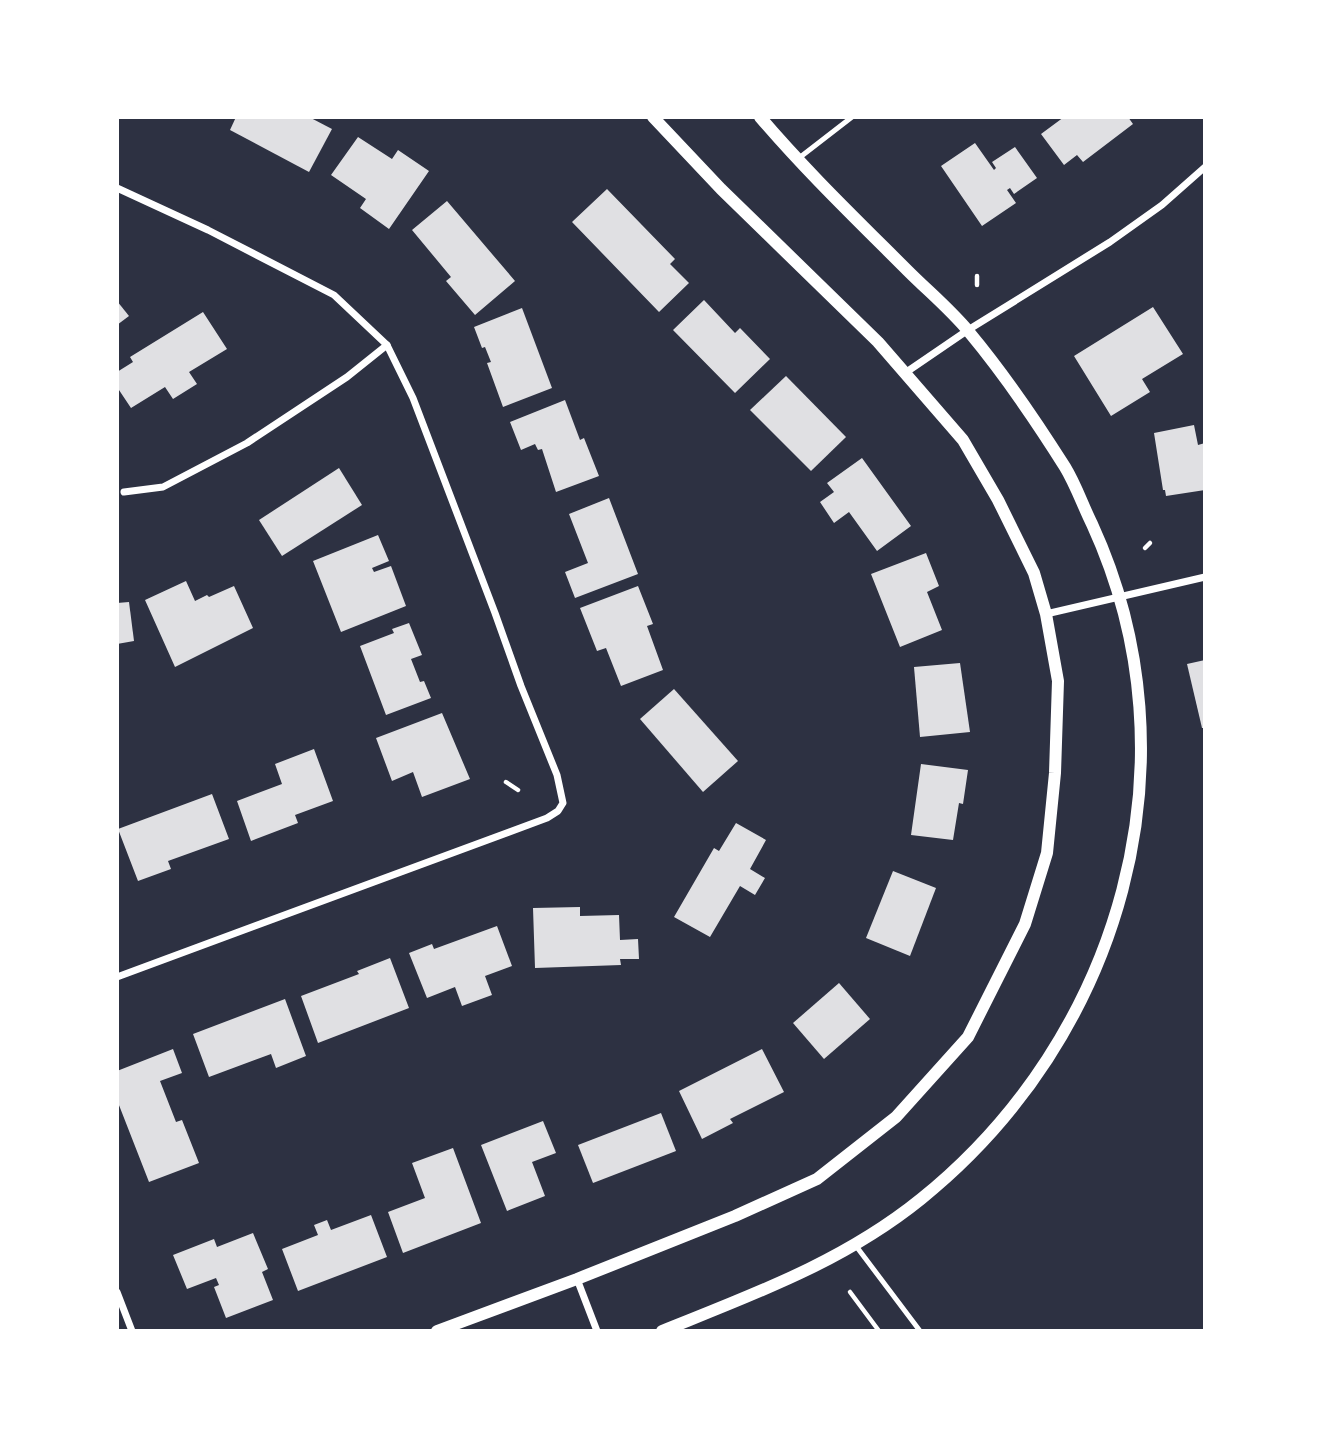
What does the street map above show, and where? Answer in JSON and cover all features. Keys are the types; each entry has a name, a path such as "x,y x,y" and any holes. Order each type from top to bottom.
{"street":[{"path":"437,1331 735,1216 817,1179 896,1117 968,1037 1025,923 1047,853 1055,773 1058,681 1046,614 1034,573 998,500 963,440 878,342 721,190 653,117"},
{"path":"662,1331 791,1279 856,1246 922,1199 990,1135 1048,1059 1096,972 1127,876 1138,819 1142,768 1139,683 1120,597 1108,558 1068,471 1026,407 968,330 796,160 760,117"},
{"path":"905,373 968,330 1110,242 1162,205 1205,167"},
{"path":"117,188 208,230 334,295 387,345 412,398 557,775 563,803 558,811 547,818 117,977"},
{"path":"124,492 163,487 247,443 347,377 387,345"},
{"path":"1046,614 1205,577"},
{"path":"577,1279 597,1331"},
{"path":"117,1292 132,1331"}],"lane":[{"path":"796,160 852,117"},
{"path":"856,1246 920,1331"}],"path":[{"path":"977,276 977,285"},
{"path":"1145,548 1150,542"},
{"path":"506,782 517,790"},
{"path":"850,1292 879,1331"}],"building":[{"path":"236,117 309,117 332,129 309,172 230,130"},
{"path":"1064,117 1128,117 1133,124 1083,162 1077,155 1064,165 1041,134"},
{"path":"358,137 392,159 398,150 429,171 389,229 360,208 366,199 331,175"},
{"path":"975,143 994,170 996,168 992,162 1015,147 1037,178 1014,194 1010,188 1007,190 1016,203 982,226 941,166"},
{"path":"607,189 675,259 670,264 689,283 659,312 572,222"},
{"path":"447,201 515,281 475,315 446,281 451,277 412,230"},
{"path":"704,300 735,333 740,328 770,359 735,393 673,330"},
{"path":"117,301 129,316 117,325"},
{"path":"1153,307 1183,354 1142,379 1150,392 1111,416 1074,356"},
{"path":"522,308 552,388 503,407 487,363 491,362 474,327"},
{"path":"203,312 227,349 189,372 197,384 173,399 165,387 131,408 117,387 117,372 133,362 130,357"},
{"path":"786,376 846,437 811,471 750,410"},
{"path":"565,400 580,440 584,438 599,476 556,492 542,449 538,450 535,444 521,450 510,422"},
{"path":"1194,425 1198,445 1205,443 1205,490 1166,496 1154,433"},
{"path":"862,458 911,526 877,551 849,512 834,523 820,502 834,492 827,483"},
{"path":"339,468 362,505 282,556 259,520"},
{"path":"609,498 638,574 575,598 565,572 588,563 569,514"},
{"path":"378,535 389,561 372,568 374,572 391,566 406,606 341,632 313,561"},
{"path":"926,553 939,586 927,592 942,630 900,647 871,574"},
{"path":"186,581 195,601 234,586 253,628 175,667 145,600"},
{"path":"638,586 653,624 647,626 663,670 621,686 606,648 597,651 580,608"},
{"path":"129,602 134,641 117,644 117,603"},
{"path":"409,623 422,655 411,659 420,682 424,681 431,698 386,715 360,646 394,633 392,629"},
{"path":"1205,660 1205,728 1202,728 1187,664"},
{"path":"960,663 970,732 920,737 914,667"},
{"path":"674,689 738,761 703,792 640,719"},
{"path":"442,713 470,779 422,797 413,772 392,781 376,738"},
{"path":"314,749 333,801 295,815 298,823 251,841 237,801 282,784 275,764"},
{"path":"921,764 968,770 963,804 959,803 953,840 911,835"},
{"path":"212,794 229,839 168,861 171,869 138,881 118,829"},
{"path":"736,823 766,840 750,869 765,878 755,895 740,886 710,937 674,917 714,848 719,851"},
{"path":"893,871 936,888 910,956 866,938"},
{"path":"580,907 580,916 619,915 620,940 638,939 639,959 620,959 621,965 535,968 533,908"},
{"path":"497,926 512,966 485,976 492,995 462,1006 455,987 427,998 409,953 432,944 434,949"},
{"path":"390,958 409,1008 318,1043 301,996 359,974 357,971"},
{"path":"839,983 870,1019 824,1059 793,1023"},
{"path":"285,999 306,1056 276,1068 271,1054 209,1077 193,1034"},
{"path":"173,1049 182,1073 160,1081 176,1122 182,1120 199,1163 149,1182 117,1100 117,1071"},
{"path":"762,1049 784,1092 730,1119 733,1123 702,1139 679,1091"},
{"path":"661,1113 676,1151 593,1183 578,1145"},
{"path":"543,1121 556,1153 532,1162 545,1196 507,1211 481,1145"},
{"path":"453,1148 481,1223 403,1253 388,1212 425,1198 412,1163"},
{"path":"371,1215 387,1257 298,1291 282,1249 318,1235 314,1225 327,1220 331,1230"},
{"path":"253,1233 268,1269 262,1272 273,1300 226,1318 214,1287 219,1285 216,1278 187,1289 173,1255 214,1239 217,1247"}]}
